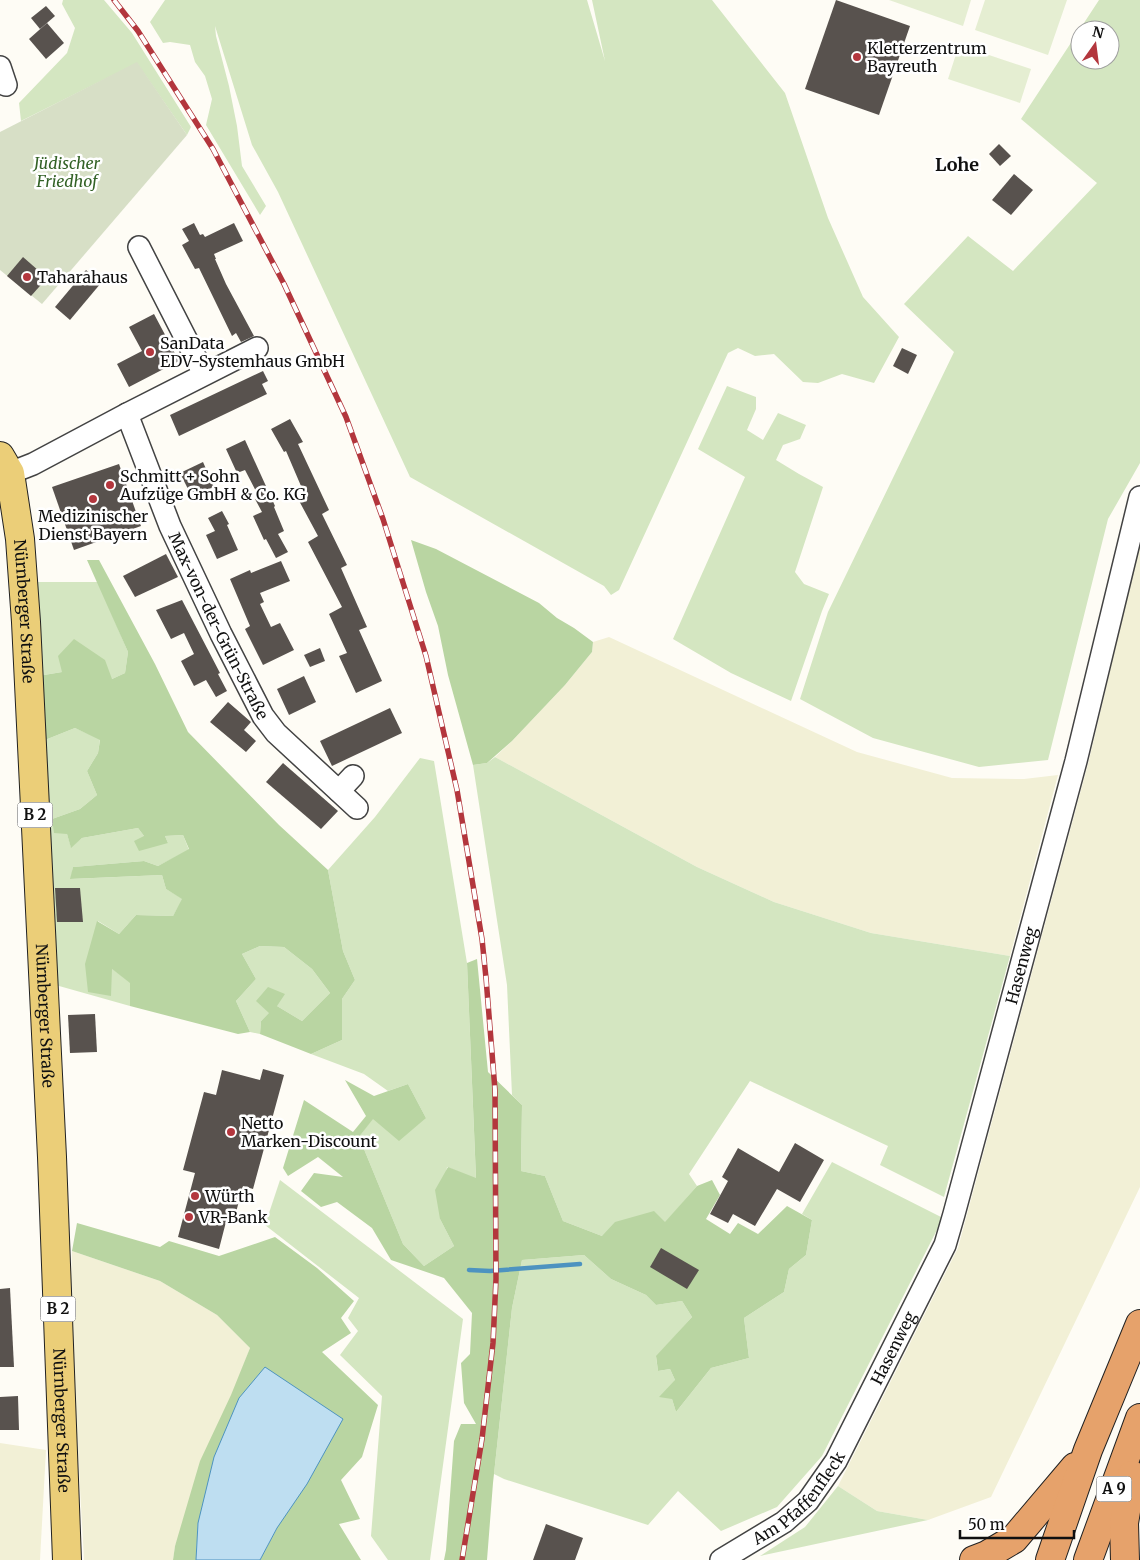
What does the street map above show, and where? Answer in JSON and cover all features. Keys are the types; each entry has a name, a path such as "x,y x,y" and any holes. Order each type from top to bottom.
{"highway":[{"name":"A 9","path":"1050,1560 1088,1450 1140,1324"},
{"name":"A 9","path":"1088,1560 1140,1418"},
{"path":"1125,1560 1124,1523 1140,1433"},
{"path":"974,1560 987,1555 1014,1539 1088,1450"}],"main road":[{"name":"Nürnberger Straße","path":"5,465 20,539 27,631 52,1157 67,1560"}],"street":[{"path":"139,247 204,374"},
{"name":"Nürnberger Straße","path":"5,465 47,457 257,348"},
{"name":"Max-von-der-Grün-Straße","path":"127,414 170,526 221,634 263,716 276,733 346,784 357,808"},
{"name":"Hasenweg","path":"857,1418 945,1245 1076,761 1140,497"},
{"name":"Am Pfaffenfleck","path":"721,1560 784,1522 808,1501 836,1461 857,1418"}],"shaded area":[{"path":"1140,542 1140,1187 991,1497 928,1520 877,1511 838,1486 958,1248 1089,760"},
{"path":"609,637 857,752 952,778 1024,779 1058,775 1010,956 871,933 774,902 697,867 495,757 565,685 592,652 593,642"},
{"path":"72,1251 160,1281 217,1315 250,1348 175,1546 173,1560 84,1560 70,1308"},
{"path":"0,1443 46,1450 40,1560 0,1560"}],"green space":[{"path":"63,0 104,0 132,33 191,127 187,135 137,63 21,121 19,103 67,53 75,28 62,4"},
{"path":"165,0 587,0 605,61 592,0 712,0 785,93 828,218 863,297 899,337 874,383 842,374 818,383 803,382 774,354 755,356 738,348 728,353 619,590 611,595 604,586 410,477 278,192 252,145 215,26 237,126 242,166 266,206 260,215 206,125 212,99 205,76 195,62 190,45 170,42 163,43 150,22"},
{"path":"889,0 971,0 963,26"},
{"path":"985,0 1067,0 1048,55 975,30"},
{"path":"1099,0 1140,0 1140,463 1108,519 1048,760 979,767 873,738 800,699 828,612 954,352 904,304 968,236 1013,271 1097,183 1021,119 1070,44 1070,70 1120,70 1120,20 1086,20"},
{"path":"959,45 1031,69 1020,103 948,79"},
{"name":"Jüdischer Friedhof","path":"137,62 187,135 42,304 0,270 0,132"},
{"path":"727,386 756,397 756,409 747,430 763,440 778,413 806,425 800,439 783,445 776,460 823,487 795,572 804,584 829,594 791,701 731,673 673,639 745,477 698,449"},
{"path":"411,540 436,549 539,603 557,618 593,642 592,652 565,685 512,741 487,763 473,765 448,675 438,626"},
{"path":"87,560 99,560 155,664 188,732 279,825 328,870 343,951 355,980 342,999 342,1040 311,1054 260,1034 261,1021 269,1013 256,1001 268,987 285,994 277,1006 302,1021 330,993 312,969 284,947 260,946 242,954 256,979 236,1001 250,1032 238,1034 130,1006 130,983 112,969 111,996 88,992 85,964 97,921 119,934 136,915 173,916 182,899 166,889 162,875 70,879 73,867 144,861 158,866 189,849 183,835 165,836 168,843 139,851 134,841 144,836 138,828 82,838 71,848 67,834 54,833 52,819 80,809 97,795 87,771 98,753 100,740 75,728 45,740 38,676 62,672 58,656 74,639 105,660 112,679 125,673 128,652"},
{"path":"30,582 98,582 128,652 125,673 112,679 62,672 38,676"},
{"path":"75,728 100,739 98,753 87,771 97,795 80,809 52,819 67,834 71,847 82,838 138,828 144,836 168,843 165,836 183,835 189,850 158,866 144,861 73,867 71,879 162,875 166,889 183,899 173,916 136,915 119,934 98,921 111,968 131,983 130,1006 52,984 45,740"},
{"path":"495,757 697,867 774,902 871,933 1010,956 944,1197 880,1165 888,1146 750,1081 689,1174 697,1186 665,1223 602,1236 563,1221 545,1176 521,1171 522,1105 512,1095 507,985 473,765 487,763"},
{"path":"420,758 434,761 467,963 476,1179 447,1167 440,1219 454,1246 424,1266 403,1244 359,1137 373,1118 426,1118 408,1084 388,1091 364,1074 311,1054 342,1040 342,999 355,980 343,951 328,870 375,817"},
{"path":"260,946 284,947 312,969 330,993 302,1021 277,1006 261,1021 260,1034 250,1032 236,1001 256,979 242,954"},
{"path":"477,959 488,1072 522,1105 521,1171 545,1176 563,1221 602,1236 615,1222 654,1211 665,1222 697,1186 712,1180 720,1195 706,1219 730,1234 738,1223 758,1234 787,1206 812,1220 806,1255 789,1269 784,1292 744,1318 749,1358 711,1368 676,1412 672,1399 659,1397 675,1380 670,1369 658,1371 656,1356 692,1317 682,1301 656,1305 646,1295 611,1279 584,1255 522,1260 512,1308 493,1483 487,1560 444,1560 454,1441 461,1424 476,1424 464,1403 461,1363 470,1354 472,1313 444,1278 391,1260 372,1228 337,1202 321,1207 301,1191 314,1173 343,1177 318,1157 288,1176 283,1168 304,1100 353,1132 366,1116 345,1080 374,1096 408,1084 426,1118 399,1141 373,1119 359,1137 403,1244 424,1266 454,1246 440,1219 435,1190 448,1167 476,1178 467,963"},
{"path":"832,1162 943,1218 822,1456 777,1507 721,1531 678,1491 648,1525 504,1479 494,1474 512,1308 522,1260 584,1255 611,1279 646,1295 656,1305 682,1301 692,1317 656,1357 658,1371 670,1369 675,1380 672,1399 676,1412 711,1368 749,1358 744,1318 784,1292 789,1269 806,1255 812,1220 802,1214"},
{"path":"280,1180 463,1319 430,1560 388,1560 371,1536 382,1396 340,1355 358,1331 348,1318 359,1298 265,1225"},
{"path":"77,1223 160,1247 169,1241 219,1256 275,1237 317,1268 354,1301 341,1318 351,1333 322,1352 378,1405 362,1457 341,1480 360,1519 339,1524 361,1560 260,1560 277,1528 198,1523 196,1560 173,1560 175,1546 200,1461 231,1395 250,1348 217,1315 160,1281 72,1251"},
{"path":"838,1486 877,1511 928,1520 760,1556 805,1527"}],"water":[{"path":"265,1367 343,1419 307,1484 277,1528 260,1560 196,1560 198,1523 214,1457 239,1398"}],"building":[{"name":"Kletterzentrum Bayreuth","path":"836,0 910,26 879,115 805,89"},
{"path":"46,6 55,16 40,29 31,18"},
{"path":"47,23 64,43 46,59 29,39"},
{"path":"999,144 1011,156 1000,166 989,154"},
{"path":"1014,174 1033,190 1011,215 992,200"},
{"path":"194,223 200,235 203,234 205,237 234,223 243,241 214,254 226,284 254,336 241,342 236,333 232,336 199,268 195,269 182,245 189,241 182,229"},
{"name":"Taharahaus","path":"23,257 47,278 31,296 7,276"},
{"path":"86,270 101,283 70,320 55,307"},
{"path":"154,314 179,361 129,387 117,364 142,351 129,327"},
{"path":"902,348 917,355 908,374 893,366"},
{"path":"263,371 268,381 262,384 267,394 179,436 170,415"},
{"path":"290,419 303,442 298,444 329,510 322,514 347,565 341,568 367,627 359,630 382,681 356,693 339,656 347,653 329,614 342,607 308,542 318,536 297,497 304,493 286,451 284,452 271,429"},
{"path":"245,440 275,506 284,531 278,534 288,552 276,558 266,539 264,540 253,516 262,512 255,499 259,497 245,470 237,473 226,449"},
{"path":"203,462 214,487 192,497 180,473"},
{"path":"119,464 141,526 74,550 52,487"},
{"path":"222,511 229,524 227,525 238,550 217,559 206,535 215,531 208,518"},
{"path":"166,554 178,577 135,597 123,576"},
{"path":"281,561 290,581 260,593 264,602 260,604 271,627 280,623 294,650 263,665 245,629 250,626 230,579 250,570 251,573"},
{"path":"182,600 220,673 218,674 227,691 216,697 206,680 194,686 181,661 194,654 184,633 171,639 156,610"},
{"path":"320,648 325,661 310,667 304,655"},
{"path":"304,676 316,702 289,715 277,689"},
{"path":"228,702 251,722 244,730 256,741 246,752 210,722"},
{"path":"390,708 402,733 332,766 320,741"},
{"path":"283,763 338,811 321,829 266,782"},
{"path":"55,888 80,888 83,922 57,922"},
{"path":"95,1014 97,1052 70,1053 68,1015"},
{"name":"Netto Marken-Discount","path":"263,1069 284,1075 253,1189 243,1186 235,1216 228,1214 219,1249 178,1237 195,1173 183,1170 204,1092 216,1095 222,1070 260,1080"},
{"path":"795,1143 824,1160 800,1202 777,1189 755,1226 733,1214 728,1223 710,1214 728,1181 722,1177 738,1148 779,1172"},
{"path":"661,1248 699,1270 687,1289 650,1267"},
{"path":"10,1288 14,1367 0,1367 0,1289"},
{"path":"18,1396 19,1430 0,1430 0,1397"},
{"path":"546,1524 583,1538 575,1560 533,1560"}],"waterway":[{"path":"469,1270 490,1271 580,1264"}],"railway":[{"path":"114,0 138,31 213,149 284,284 346,417 383,519 426,656 457,790 482,939 495,1090 496,1279 493,1343 482,1439 462,1560"}],"place":[{"name":"Kletterzentrum Bayreuth","path":"857,57"},
{"name":"Taharahaus","path":"27,277"},
{"name":"SanData EDV-Systemhaus GmbH","path":"150,352"},
{"name":"Schmitt + Sohn Aufzüge GmbH & Co. KG","path":"110,485"},
{"name":"Medizinischer Dienst Bayern","path":"93,499"},
{"name":"Netto Marken-Discount","path":"231,1132"},
{"name":"Würth","path":"195,1196"},
{"name":"VR-Bank","path":"189,1217"}],"district":[{"name":"Lohe","path":"957,165"}]}
